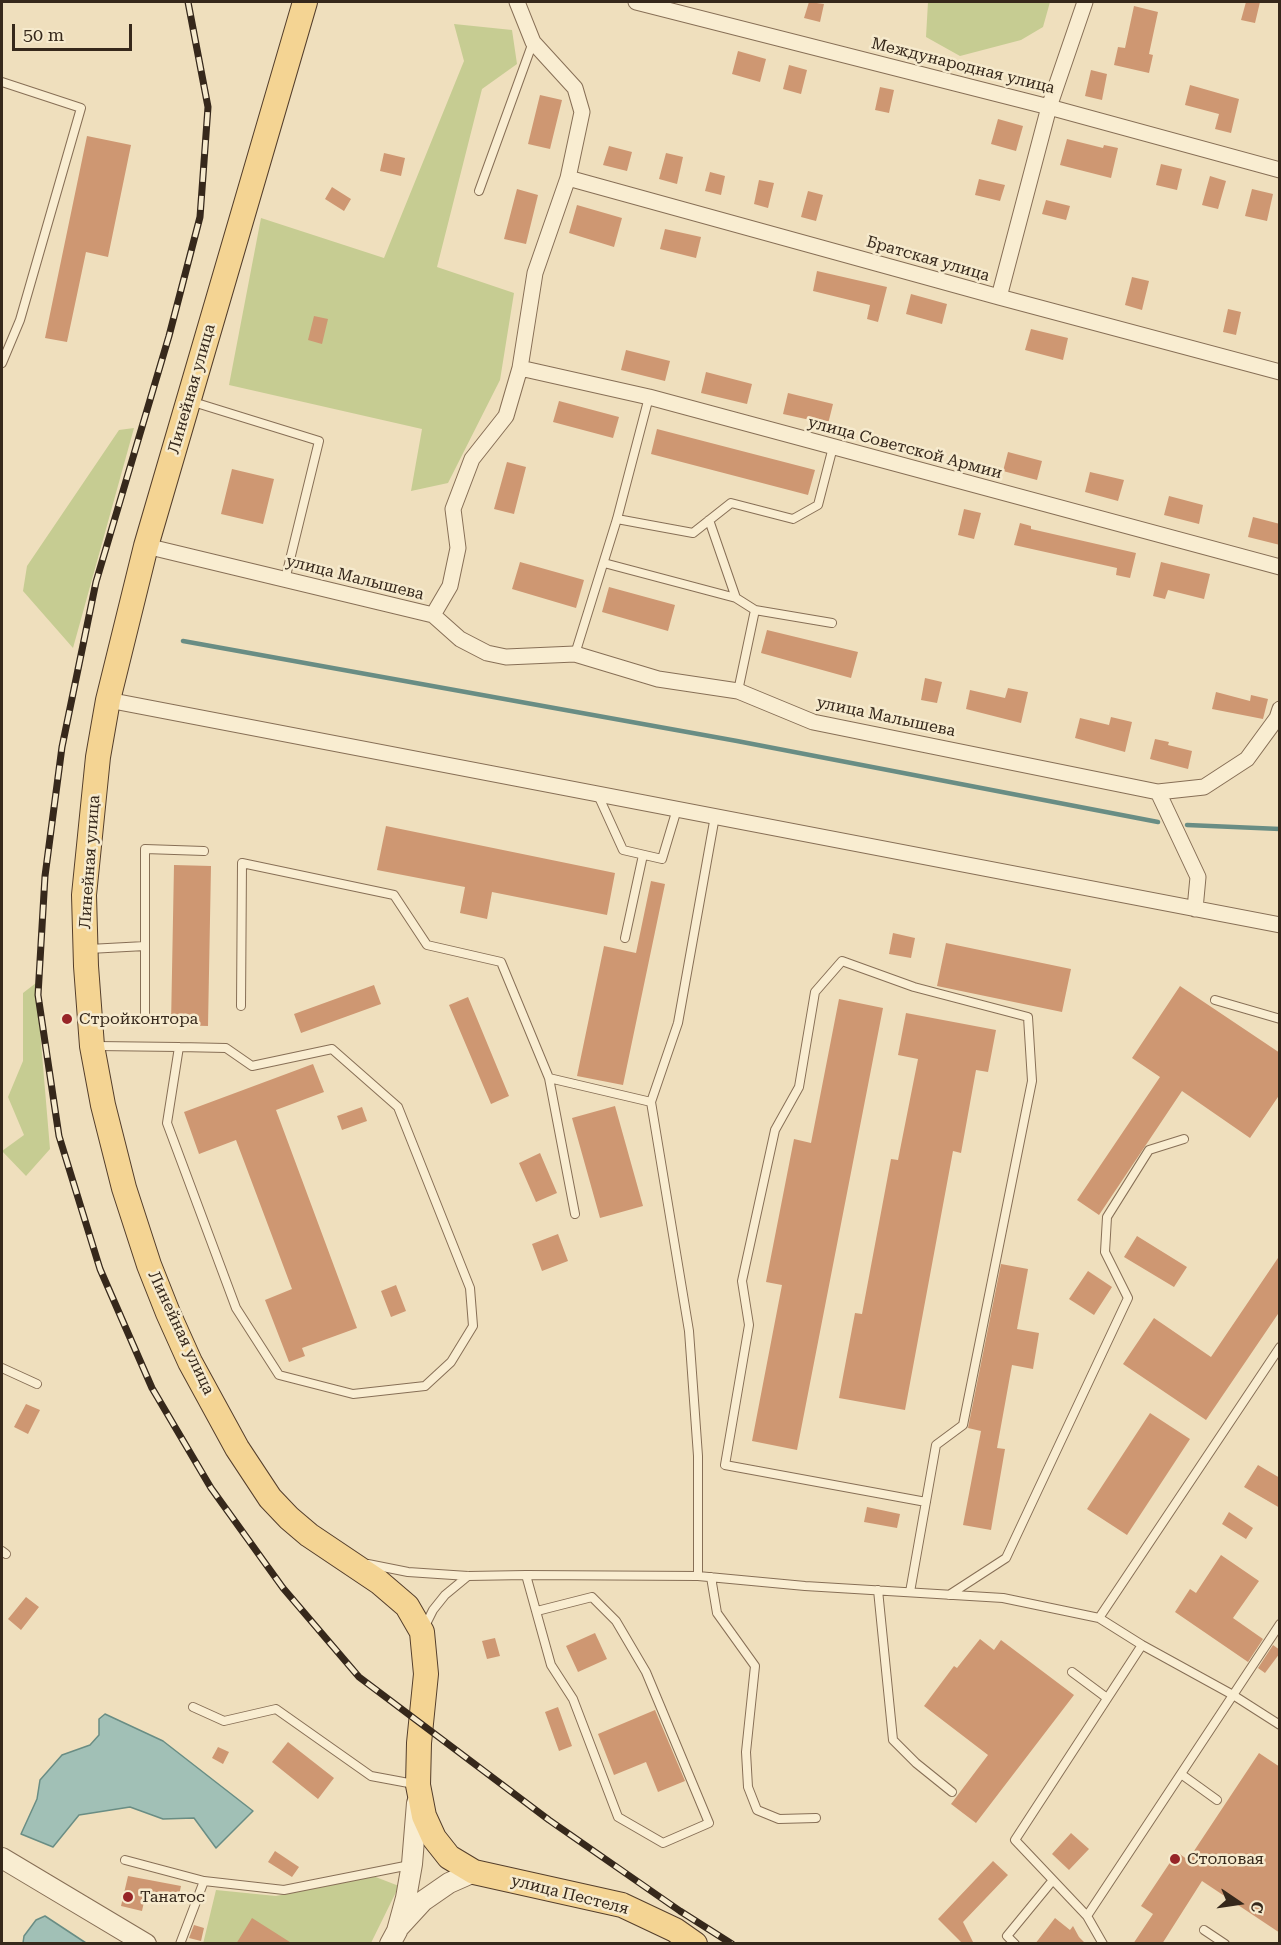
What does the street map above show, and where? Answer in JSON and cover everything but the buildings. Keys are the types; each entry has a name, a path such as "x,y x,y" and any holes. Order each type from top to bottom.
{"main road":[{"name":"Линейная улица","path":"305,2 146,546 108,700 98,757 84,895 85,949 92,1046 103,1105 124,1188 149,1265 190,1362 237,1448 270,1498 309,1535 379,1582 407,1606 422,1632 426,1674 419,1743 418,1785 424,1816 434,1838 449,1857 474,1872"},
{"name":"улица Пестеля","path":"474,1872 622,1905 670,1937 695,1944"}],"street":[{"path":"433,615 450,586 458,548 453,509 472,459 506,416 520,368 535,273 568,178 582,112 575,88 533,42 517,2"},
{"name":"Международная улица","path":"636,2 1048,107 1280,170"},
{"path":"999,297 1048,107 1085,2"},
{"name":"Братская улица","path":"568,178 1280,372"},
{"name":"улица Советской Армии","path":"520,368 649,397 1280,567"},
{"name":"улица Малышева","path":"146,546 433,615 460,639 487,653 506,657 575,654 658,679 738,691 813,722 1158,792 1204,787 1247,759 1277,718 1280,709"},
{"path":"108,700 1280,925"},
{"path":"1158,792 1198,877 1194,909"},
{"path":"393,1937 406,1898 412,1864 418,1785"},
{"path":"2,1858 146,1944"},
{"path":"393,1937 423,1901 449,1883 474,1872"}],"lane":[{"path":"479,191 533,42"},
{"path":"2,82 81,108 20,320 2,363"},
{"path":"575,654 617,519 649,397"},
{"path":"189,400 320,441 285,580"},
{"path":"617,519 693,533 731,503 793,519 818,505 833,447"},
{"path":"709,520 736,598"},
{"path":"604,563 736,598 755,610 832,622"},
{"path":"738,691 755,610"},
{"path":"598,794 623,850 662,859 677,809"},
{"path":"698,1576 698,1456 689,1331 651,1102 678,1023 714,816"},
{"path":"145,1021 145,849 204,850"},
{"path":"625,938 644,855"},
{"path":"240,1006 242,863 394,895 427,945 501,962 549,1078 575,1214"},
{"path":"85,949 145,946"},
{"path":"910,1592 926,1502 936,1445 963,1425 1032,1081 1028,1017 914,987 843,961 815,992 799,1087 775,1130 742,1281 749,1325 725,1465 926,1502"},
{"path":"1215,1000 1280,1019"},
{"path":"92,1046 179,1047 226,1048 252,1066 332,1049 398,1107 470,1288 473,1326 451,1362 425,1386 353,1394 279,1375 236,1308 167,1123 179,1047"},
{"path":"549,1078 651,1102"},
{"path":"949,1595 1006,1558 1128,1298 1105,1252 1107,1217 1149,1150 1184,1139"},
{"path":"1099,1618 1280,1347"},
{"path":"2,1368 37,1384"},
{"path":"343,1558 408,1572 468,1576 698,1576 1003,1598 1099,1618 1142,1645 1233,1695 1280,1725"},
{"path":"526,1575 551,1665 573,1700 618,1816 663,1843 709,1823 646,1672 616,1621 592,1597 537,1611"},
{"path":"422,1632 433,1610 445,1594 468,1576"},
{"path":"711,1577 717,1613 755,1666 746,1752 748,1787 754,1802 758,1810 779,1819 816,1818"},
{"path":"878,1590 893,1740 916,1763 952,1792"},
{"path":"1087,1916 1280,1624"},
{"path":"1103,1944 1087,1916 1015,1840 1142,1645"},
{"path":"1071,1672 1107,1698"},
{"path":"193,1707 224,1721 276,1709 371,1776 418,1785"},
{"path":"1181,1774 1217,1800"},
{"path":"125,1860 204,1881 284,1890 412,1864"},
{"path":"1016,1944 1007,1936 1053,1880"},
{"path":"180,1944 204,1881"},
{"path":"1204,1929 1225,1944"}],"green space":[{"path":"928,2 1050,2 1043,27 1021,40 960,56 926,37"},
{"path":"454,24 512,30 517,64 482,89 437,267 514,293 500,380 448,483 411,491 422,429 229,385 261,218 384,258 464,61"},
{"path":"134,428 73,648 23,591 27,566 119,430"},
{"path":"36,983 50,1149 26,1176 2,1151 24,1135 8,1097 23,1061 23,993"},
{"path":"373,1876 399,1886 371,1943 203,1944 216,1890 276,1896"}],"water":[{"path":"105,1714 163,1741 253,1811 216,1848 194,1818 163,1819 130,1807 79,1815 53,1847 21,1834 37,1799 40,1780 62,1755 90,1745 99,1735 99,1719"},
{"path":"45,1916 86,1943 23,1943 24,1936 36,1920"}],"waterway":[{"path":"183,641 737,741 1158,822"},
{"path":"1187,825 1280,829"}],"railway":[{"path":"188,2 208,107 200,217 169,336 96,582 62,747 45,876 38,995 59,1136 100,1269 152,1388 211,1488 283,1588 359,1677 549,1820 680,1911 732,1944"}],"place":[{"name":"Стройконтора","path":"67,1019"},
{"name":"Столовая","path":"1175,1859"},
{"name":"Танатос","path":"128,1897"}]}
